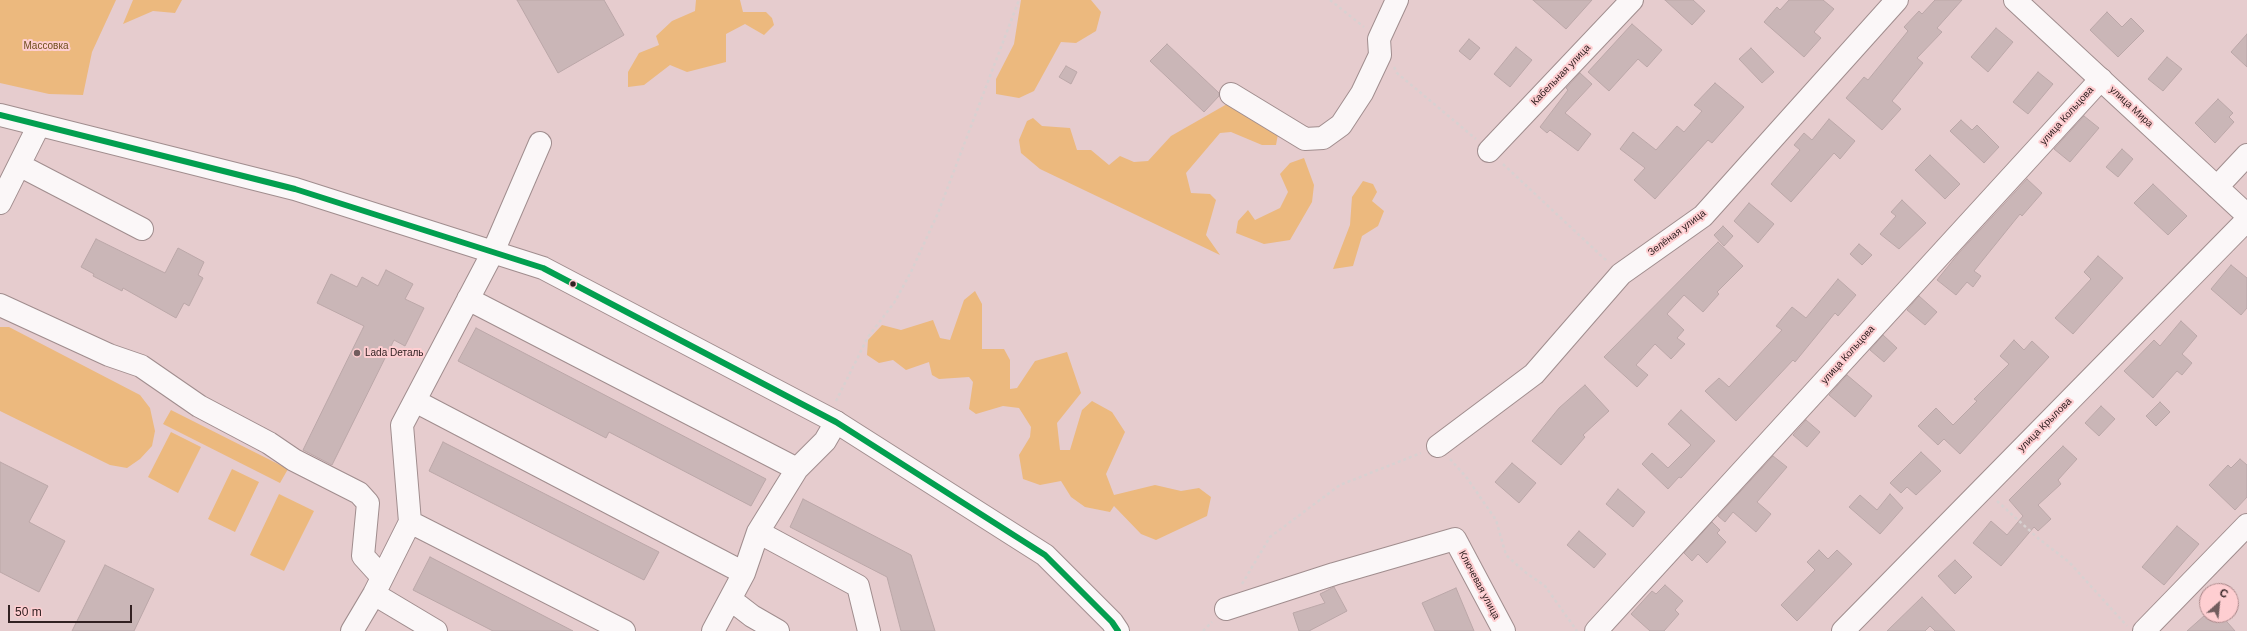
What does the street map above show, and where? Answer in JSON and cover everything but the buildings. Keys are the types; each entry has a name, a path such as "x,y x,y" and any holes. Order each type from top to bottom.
{"street":[{"path":"1231,94 1305,139 1323,138 1341,125 1362,93 1380,55 1379,39 1397,0"},
{"name":"Кабельная улица","path":"1489,151 1632,0"},
{"name":"Зелёная улица","path":"1438,446 1534,374 1621,274 1703,216 1897,0"},
{"name":"улица Мира","path":"2015,0 2247,214"},
{"name":"улица Кольцова","path":"1596,631 2101,79"},
{"path":"0,115 295,189 543,268 832,420 1045,555 1112,622 1118,631"},
{"path":"0,203 39,125"},
{"path":"352,631 378,585 410,522 402,425 493,252 540,143"},
{"path":"2217,187 2247,155"},
{"path":"20,165 142,229"},
{"name":"улица Крылова","path":"1843,631 2247,220"},
{"path":"468,300 797,469"},
{"path":"0,305 109,355 141,366 200,406 269,443 294,460 359,493 368,503 363,556 378,585 436,631"},
{"path":"414,401 744,573"},
{"path":"713,631 744,573 758,532 797,469 825,441 832,420"},
{"path":"410,522 624,631"},
{"path":"2144,631 2247,525"},
{"path":"758,532 858,586 869,631"},
{"name":"Ключевая улица","path":"1226,609 1334,574 1455,539 1504,631"},
{"path":"730,599 752,616 778,631"}],"path":[{"path":"832,420 868,337 894,304 911,272 938,213 1019,0"},
{"path":"1203,631 1226,609 1270,537 1340,485 1438,446 1466,478 1496,520 1506,555 1525,572 1545,586 1577,631"},
{"path":"1983,489 2039,539 2069,562 2131,631"}],"green space":[{"name":"Массовка","path":"0,0 116,0 92,52 83,95 49,94 0,83"},
{"path":"133,0 182,0 175,13 153,11 123,24"},
{"path":"696,0 740,0 743,12 766,12 772,18 774,25 764,35 745,24 726,34 726,62 687,72 670,65 644,85 628,87 628,72 639,53 659,45 656,36 672,21 695,11"},
{"path":"1021,0 1091,0 1101,12 1096,31 1076,43 1061,42 1034,91 1019,98 996,94 996,79 1014,44"},
{"path":"1227,104 1278,134 1276,145 1262,145 1231,132 1220,133 1186,173 1191,193 1210,194 1216,200 1206,235 1220,255 1040,169 1021,153 1019,140 1027,121 1033,118 1042,126 1070,128 1077,150 1091,150 1109,165 1120,156 1134,162 1148,161 1171,136"},
{"path":"1304,158 1314,185 1312,202 1290,240 1264,244 1236,233 1238,221 1248,210 1255,220 1280,208 1288,192 1280,174 1290,163"},
{"path":"1363,181 1373,184 1377,192 1372,201 1384,211 1378,226 1362,236 1353,266 1333,269 1350,225 1352,197"},
{"path":"975,291 982,304 982,349 1004,349 1010,360 1010,389 1017,388 1035,361 1067,352 1081,393 1057,423 1060,450 1070,450 1082,410 1092,401 1112,412 1125,432 1106,474 1114,495 1155,485 1181,491 1199,488 1211,497 1207,516 1156,540 1141,534 1114,506 1110,512 1085,507 1071,497 1061,481 1040,485 1023,479 1019,455 1030,437 1031,427 1019,408 1003,406 976,414 969,409 973,382 969,377 939,379 932,375 929,362 906,370 893,360 879,363 867,355 868,340 882,325 901,330 933,320 940,338 950,340 964,300"},
{"path":"0,327 9,327 140,395 150,408 155,431 152,446 140,459 127,468 110,465 0,411"},
{"path":"171,410 288,469 280,483 163,424"},
{"path":"171,432 201,447 178,493 148,477"},
{"path":"232,469 259,482 235,532 208,519"},
{"path":"279,494 314,511 284,571 250,555"}],"transit line":[{"path":"0,115 295,189 543,268 836,422 1045,555 1112,622 1118,631"}],"place":[{"name":"Lada Dеталь","path":"357,353"}]}
